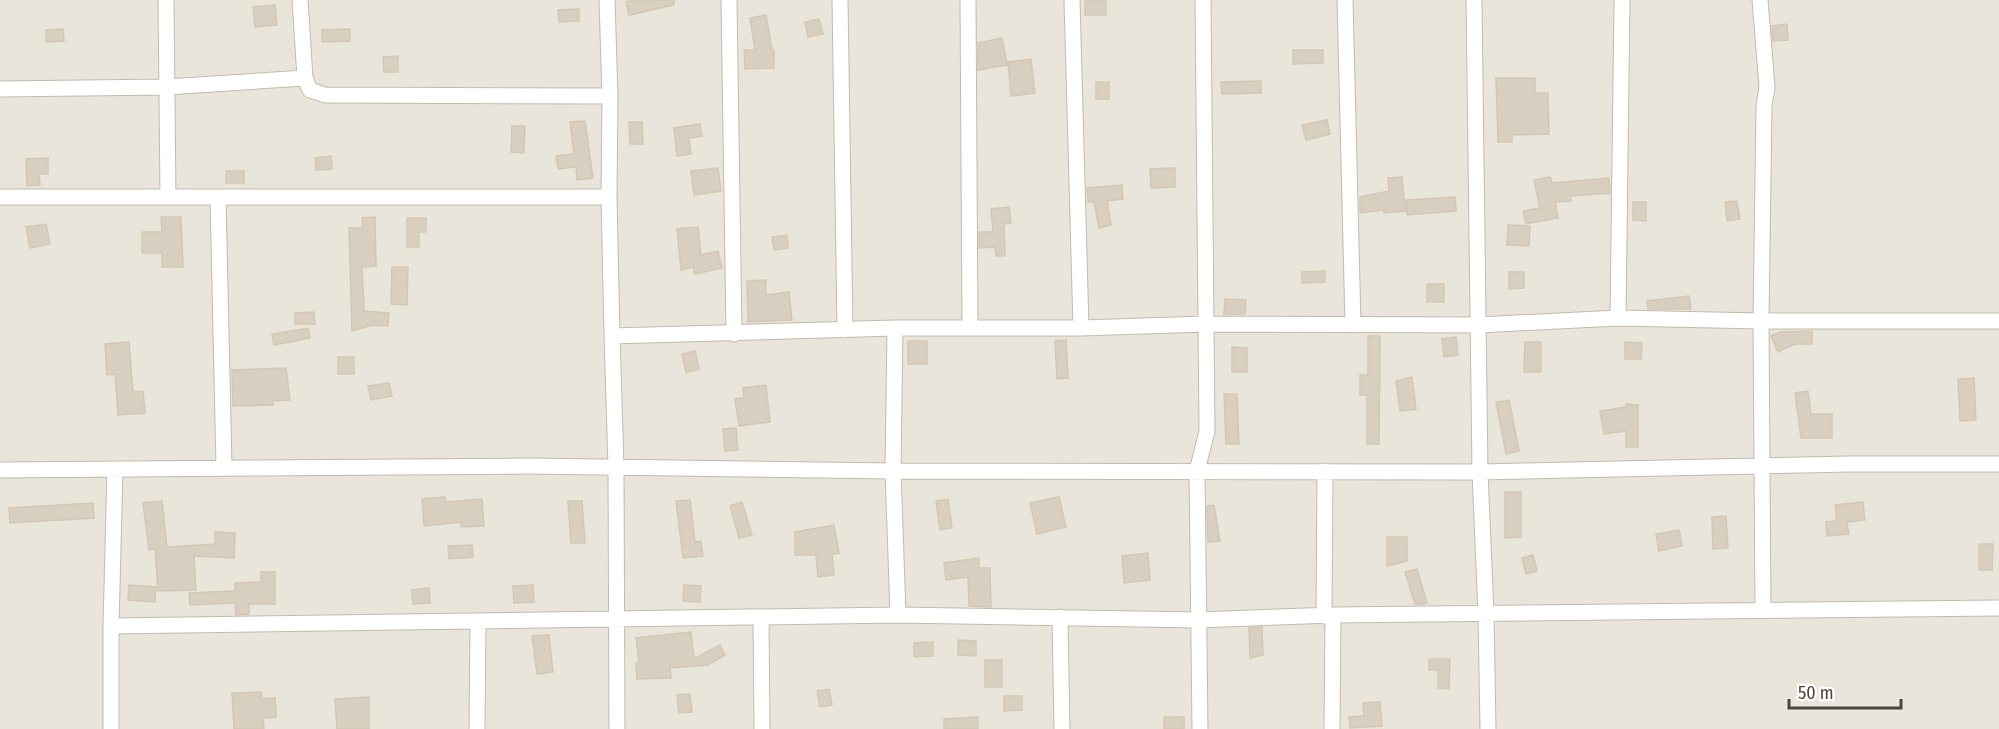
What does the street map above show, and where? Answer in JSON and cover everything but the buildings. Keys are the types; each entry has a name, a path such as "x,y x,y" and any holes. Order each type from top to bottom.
{"street":[{"path":"166,0 168,196"},
{"path":"300,0 305,78 310,90 325,95 610,96"},
{"path":"607,0 616,466 617,729"},
{"path":"729,0 734,334"},
{"path":"840,0 845,330"},
{"path":"968,0 970,328"},
{"path":"1072,0 1081,328"},
{"path":"1200,729 1197,471 1207,431 1203,0"},
{"path":"1345,0 1353,325"},
{"path":"1474,0 1480,472 1488,729"},
{"path":"1618,318 1622,0"},
{"path":"1760,0 1767,87 1764,106 1761,321 1763,610"},
{"path":"0,89 167,87 305,78"},
{"path":"0,196 609,196"},
{"path":"218,196 224,467"},
{"path":"612,336 895,328 1081,328 1206,324 1478,325 1618,318 1761,321 1999,321"},
{"path":"895,328 893,471 898,615"},
{"path":"0,470 616,466 893,471 1480,472 1999,464"},
{"path":"111,729 115,469"},
{"path":"1325,471 1332,729"},
{"path":"111,626 898,615 1198,620 1329,615 1999,608"},
{"path":"762,617 762,729"},
{"path":"1060,617 1062,729"},
{"path":"477,729 478,622"}],"shaded area":[{"path":"0,0 1999,0 1999,729 0,729"}]}
